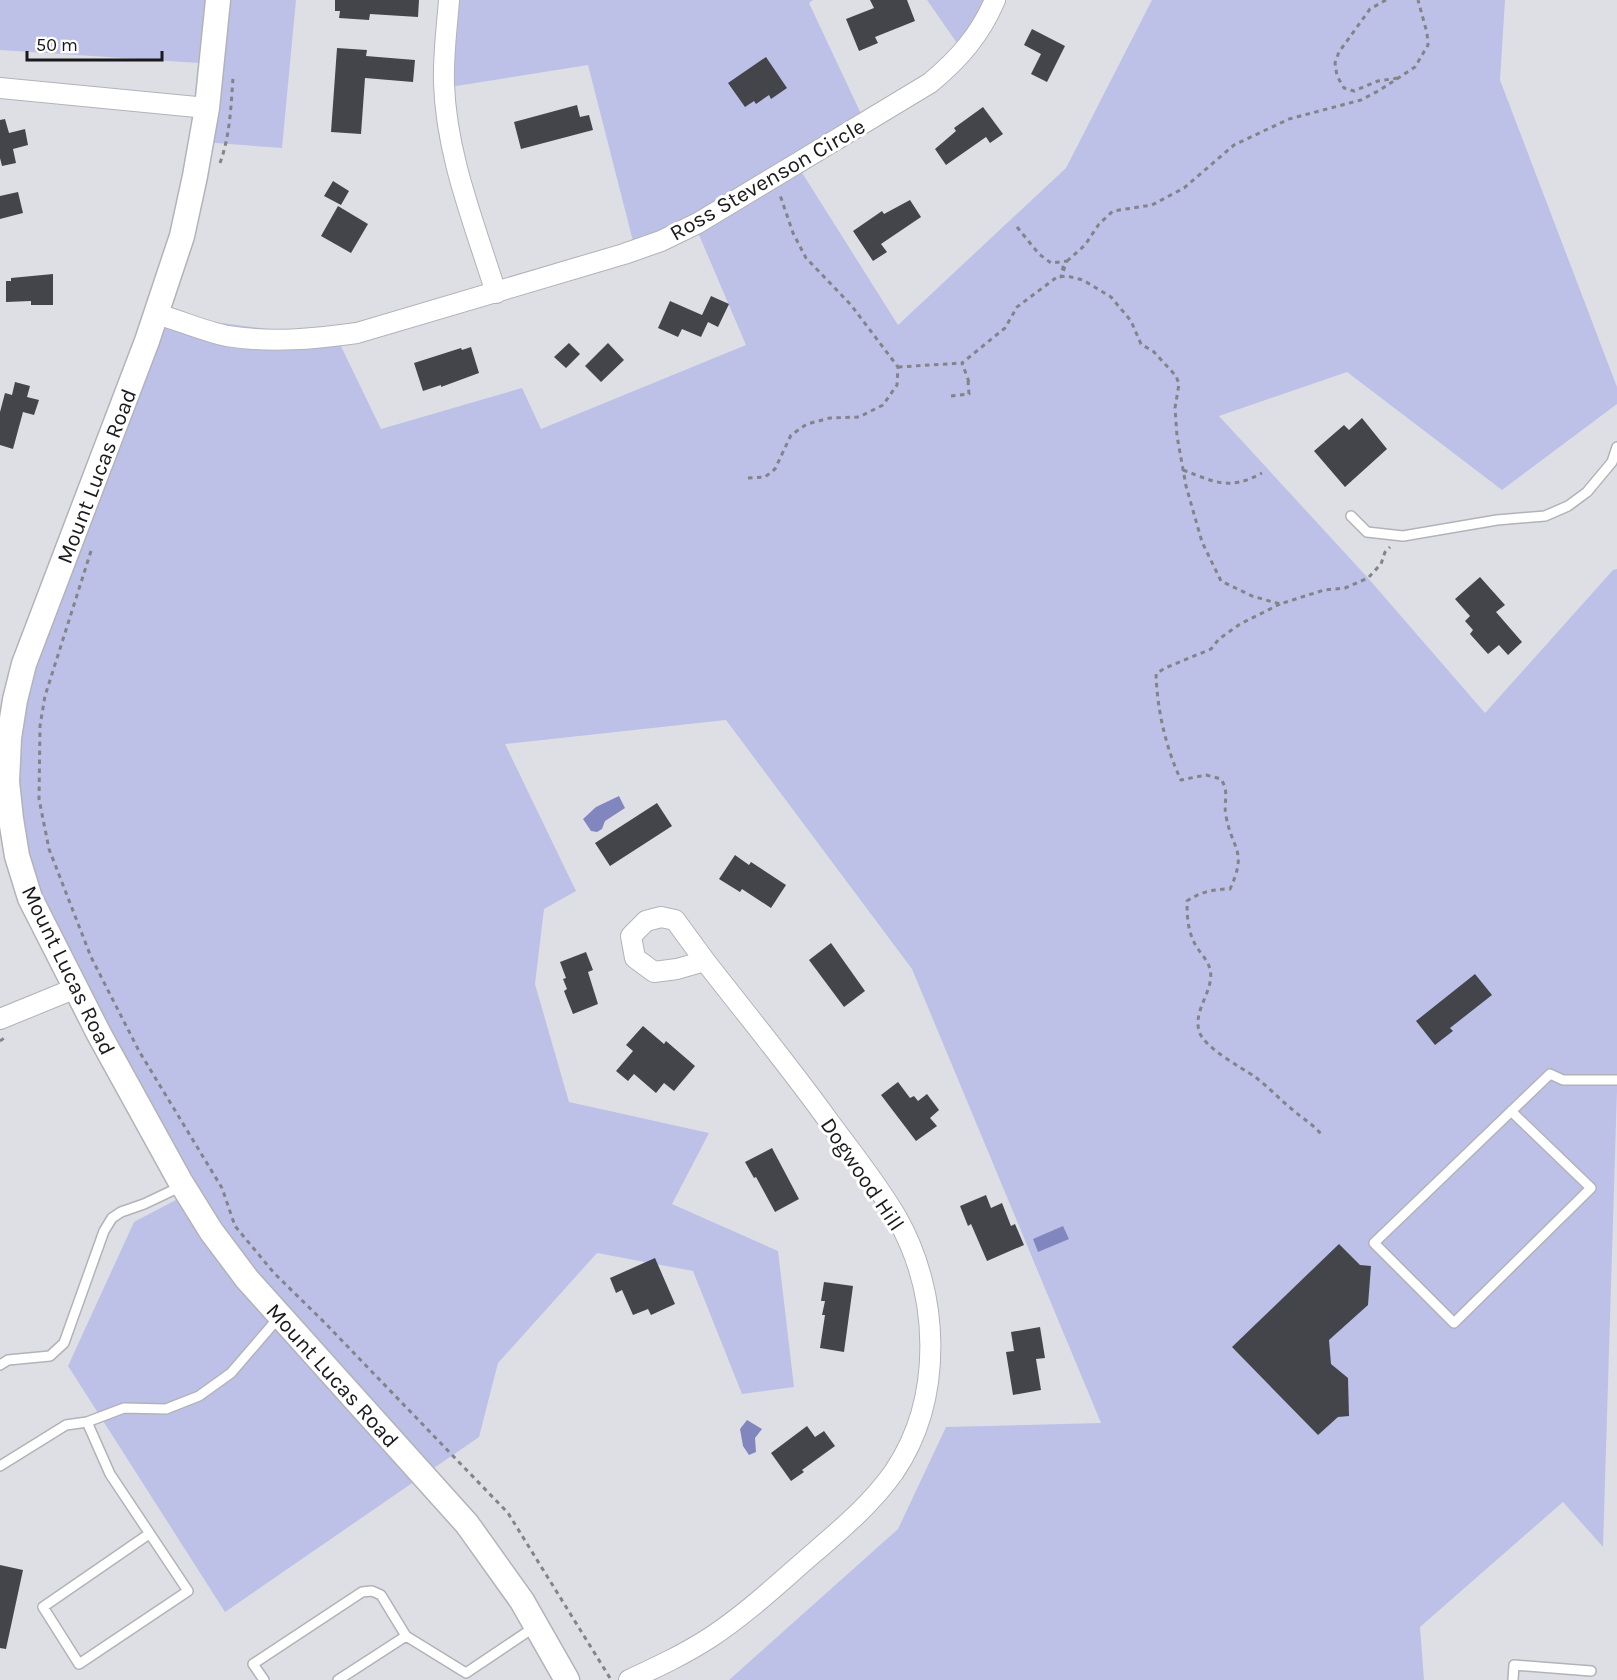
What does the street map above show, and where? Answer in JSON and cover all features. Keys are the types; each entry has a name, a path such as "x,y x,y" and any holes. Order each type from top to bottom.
{"street":[{"name":"Mount Lucas Road","path":"218,0 207,108 182,236 156,314 24,664 15,700 9,738 8,782 17,856 30,898 99,1034 182,1186 211,1231 239,1269 280,1316 467,1524 522,1601 567,1680"},
{"path":"449,0 444,82 447,117 453,152 496,293"},
{"name":"Ross Stevenson Circle","path":"156,314 225,335 282,340 317,339 357,333 624,255 661,241 698,223 930,83 952,65 971,44 987,20 995,0"},
{"path":"0,88 207,108"},
{"name":"Dogwood Hill","path":"629,1680 670,1661 712,1637 853,1519 876,1496 911,1441 922,1410 929,1378 931,1355 929,1320 923,1285 898,1220 880,1190 783,1058 759,1031 705,960"},
{"path":"0,1019 76,988"}],"lane":[{"path":"1351,516 1367,532 1403,536 1497,520 1545,516 1568,506 1587,492 1612,462 1617,447"},
{"path":"1511,1111 1591,1188 1454,1323 1374,1243 1511,1111 1550,1074 1563,1080 1617,1080"},
{"path":"0,1365 8,1360 50,1356 64,1343 104,1231 112,1218 182,1186"},
{"path":"0,1466 66,1425 87,1422 124,1408 166,1408 199,1396 231,1373 280,1316"},
{"path":"87,1422 110,1474 188,1591 79,1664 43,1607 149,1534"},
{"path":"264,1680 253,1664 362,1592 372,1591 381,1595 406,1636 466,1676 536,1626"},
{"path":"338,1680 406,1636"},
{"path":"1513,1680 1514,1665 1576,1675 1591,1671"}],"path":[{"path":"1386,0 1371,9 1339,52 1335,63 1337,76 1344,88 1354,92 1378,81 1400,78"},
{"path":"1017,227 1039,254 1051,264 1065,262 1085,245 1098,224 1113,211 1152,205 1184,188 1234,145 1289,119 1361,100 1400,78 1415,67 1428,45 1418,0"},
{"path":"748,478 765,477 775,469 791,435 807,424 830,418 859,417 883,405 897,385 898,367 851,306 806,258 793,233 780,193"},
{"path":"1061,277 1065,262"},
{"path":"898,367 962,363 1005,328 1017,307 1057,277 1083,280 1111,297 1131,321 1141,344 1154,352 1173,370 1179,384 1175,420 1183,470 1202,542 1221,581 1252,596 1280,603"},
{"path":"951,396 969,394 969,382 962,363"},
{"path":"1183,470 1215,482 1237,484 1262,473"},
{"path":"1321,1134 1314,1125 1291,1109 1256,1078 1230,1062 1204,1040 1199,1032 1198,1018 1210,980 1210,969 1189,929 1186,920 1187,901 1196,895 1216,889 1230,889 1239,867 1238,854 1225,813 1228,798 1226,786 1221,779 1206,775 1181,780 1173,763 1158,710 1156,674 1211,649 1219,639 1240,624 1280,603 1324,590 1345,588 1368,578 1381,564 1384,552 1403,536"},
{"path":"94,542 45,696 40,726 39,799 49,849 91,957 139,1051 222,1188 235,1226 274,1273 508,1513 611,1680"}],"shaded area":[{"path":"0,0 296,0 282,148 189,141 199,63 0,50"},
{"path":"443,0 813,0 809,3 863,118 794,160 898,325 1066,168 1152,0 1505,0 1500,80 1617,387 1617,404 1502,490 1347,372 1219,416 1368,578 1485,713 1613,570 1617,569 1617,1090 1603,1547 1563,1502 1420,1627 1424,1680 729,1680 898,1529 946,1427 1101,1423 912,969 726,720 505,744 576,891 544,909 535,984 569,1102 709,1133 672,1204 778,1251 794,1387 742,1394 693,1271 597,1253 498,1363 479,1437 225,1612 68,1366 134,1222 191,1192 20,853 11,725 146,313 337,338 381,429 522,388 541,429 746,345 696,228 635,249 588,65 437,89"},
{"path":"927,0 986,0 959,46"},
{"path":"619,796 625,808 605,821 602,829 597,832 591,831 583,819 596,807"},
{"path":"1063,1226 1069,1239 1038,1252 1033,1239"},
{"path":"747,1420 762,1429 755,1438 756,1452 749,1455 743,1446 740,1429"}],"building":[{"path":"335,0 419,0 418,17 370,14 369,20 339,18 340,11 335,11"},
{"path":"870,0 907,0 915,21 875,37 878,43 859,51 846,19 874,8"},
{"path":"1032,29 1065,46 1047,82 1031,74 1041,54 1024,45"},
{"path":"337,48 367,50 366,56 415,60 413,82 365,78 361,134 331,132"},
{"path":"766,57 787,88 771,99 769,95 756,104 754,101 745,107 728,83"},
{"path":"577,105 580,117 589,115 593,130 521,149 514,122"},
{"path":"983,107 1003,134 990,143 986,137 946,165 935,149 956,131 954,128"},
{"path":"5,119 9,133 25,129 28,145 13,149 16,163 2,166 0,120"},
{"path":"333,181 349,191 341,205 324,196"},
{"path":"18,192 23,213 0,219 0,196"},
{"path":"910,200 921,217 881,244 887,252 873,261 853,231 882,211 884,214"},
{"path":"338,206 368,224 351,253 321,236"},
{"path":"53,274 53,305 31,305 31,301 6,302 6,281 11,281 11,278"},
{"path":"711,296 729,304 718,327 708,322 701,337 682,329 678,337 658,328 670,301 702,315"},
{"path":"569,343 580,354 566,368 554,357"},
{"path":"608,343 624,360 601,382 585,366"},
{"path":"471,347 479,373 423,391 414,363"},
{"path":"15,382 30,386 27,397 39,400 34,415 23,412 13,449 0,445 0,412 5,393 12,395"},
{"path":"1362,418 1387,449 1345,487 1314,451 1344,425 1349,430"},
{"path":"1480,577 1505,605 1496,612 1522,642 1508,655 1499,645 1488,654 1470,634 1473,630 1465,621 1470,616 1455,599"},
{"path":"657,803 672,826 610,866 595,843"},
{"path":"735,855 749,865 751,862 786,885 771,908 742,889 740,892 719,879"},
{"path":"831,943 865,991 844,1007 809,960"},
{"path":"586,952 593,970 588,972 598,1004 573,1014 564,991 567,989 563,979 566,978 560,962"},
{"path":"1475,974 1492,995 1450,1028 1453,1031 1435,1045 1416,1021"},
{"path":"643,1026 664,1044 666,1041 695,1066 674,1091 664,1083 656,1093 634,1074 628,1081 616,1071 633,1051 626,1045"},
{"path":"898,1082 910,1098 914,1096 918,1101 927,1094 939,1110 930,1118 937,1126 916,1141 881,1095"},
{"path":"772,1148 799,1199 775,1212 745,1162"},
{"path":"986,1195 991,1208 1002,1203 1011,1226 1015,1224 1024,1245 987,1261 971,1224 968,1226 960,1206"},
{"path":"1339,1244 1360,1265 1371,1266 1368,1305 1329,1340 1331,1364 1348,1378 1349,1416 1338,1417 1318,1435 1232,1347"},
{"path":"655,1258 675,1304 651,1315 648,1309 633,1315 622,1290 616,1293 610,1278"},
{"path":"824,1282 853,1286 844,1352 820,1348 825,1315 822,1315 825,1301 821,1301"},
{"path":"1040,1327 1045,1358 1036,1359 1041,1390 1013,1395 1006,1352 1014,1351 1011,1332"},
{"path":"807,1426 815,1437 824,1431 835,1446 791,1481 771,1453"},
{"path":"0,1565 23,1570 6,1649 0,1648"}]}
